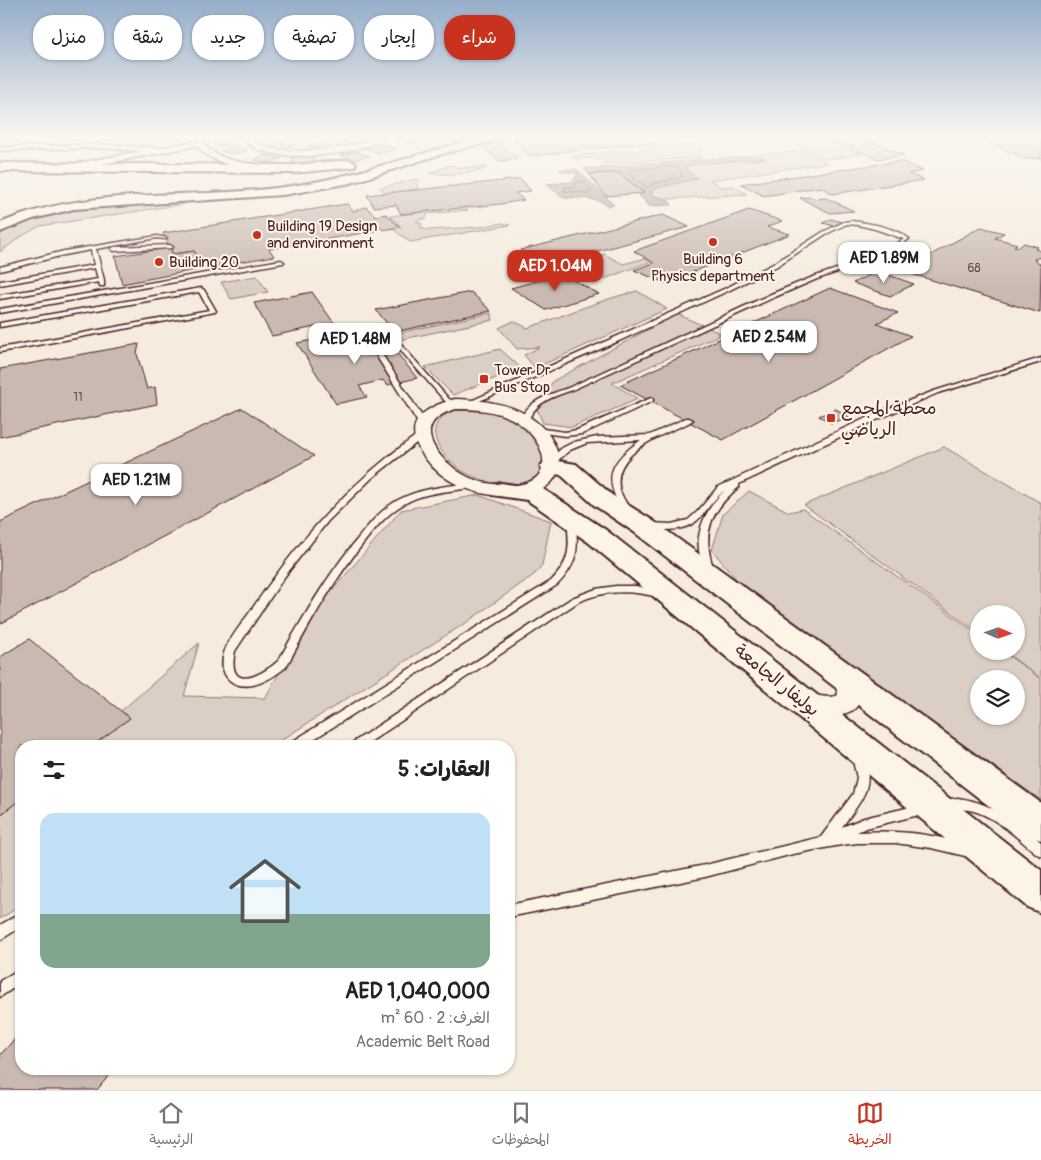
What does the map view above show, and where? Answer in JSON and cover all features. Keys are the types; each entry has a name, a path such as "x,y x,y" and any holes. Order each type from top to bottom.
{"street":[{"path":"0,226 39,210 89,201 294,187"},
{"path":"0,226 28,216 74,206 283,191 314,187"},
{"path":"462,404 499,409 530,425 548,447 552,464 550,476 544,483 527,489 492,489 463,481 443,468 428,452 422,430 433,412 462,404"},
{"path":"552,464 568,469 603,500 643,526 838,670 1041,824"},
{"name":"بوليفار الجامعة","path":"492,489 534,494 571,518 678,599 1041,894"},
{"path":"800,699 820,707 833,708 841,706 848,699 849,691 847,683 838,670"}],"lane":[{"path":"492,489 469,485 427,492 392,507 382,515 347,557 322,594 282,664 275,672 263,679 250,682 238,681 230,676 226,669 226,661 230,650 308,539 341,502 422,430 374,347 396,342 447,400 462,404 608,344 767,270 814,238 848,222 869,226 907,239 866,260 802,282 538,402 527,412 530,425 565,434 579,432 651,400"},
{"path":"0,269 64,253 141,240 165,238"},
{"path":"141,240 149,242 146,248"},
{"path":"96,249 170,247"},
{"path":"96,249 104,293"},
{"path":"0,310 281,262"},
{"path":"0,283 98,266"},
{"path":"0,297 101,280"},
{"path":"0,325 201,290 213,311 0,350"},
{"path":"689,420 654,436 621,458 614,476 614,488 618,499 643,526 682,526 700,515 710,498 721,489 878,416 936,392 1041,360"},
{"path":"552,464 566,449 582,443 654,436"},
{"path":"731,592 709,568 703,553 701,538 709,517 720,500 746,478"},
{"path":"304,740 554,583 564,574 573,554 574,542 571,518"},
{"path":"365,740 575,600 589,593 603,589 629,588 678,599"},
{"path":"824,841 858,796 863,778 854,742"},
{"path":"515,910 601,894 753,860 824,841 864,823 952,803 968,803 985,808 1041,850"},
{"path":"824,841 876,837 912,840 948,845 999,860"},
{"path":"0,933 15,923"},
{"path":"0,990 15,979"}],"shaded area":[{"path":"418,187 417,189 385,193 380,188"},
{"path":"662,187 735,187 747,194 667,199 650,195 653,189"},
{"path":"178,200 185,204 40,226 0,252 0,235 40,215 86,206"},
{"path":"465,207 468,210 427,214 426,218 416,221 422,224 420,227 427,230 480,227 502,223 510,225 410,242 393,229 402,227 390,216"},
{"path":"604,254 623,264 646,258 652,261 604,279 575,265"},
{"path":"257,276 268,292 231,299 221,282"},
{"path":"637,291 667,309 535,368 524,355 540,347 517,349 499,328 514,321 527,328 595,303"},
{"path":"491,313 493,320 389,342 384,336"},
{"path":"677,314 722,334 612,383 638,399 572,427 543,423 536,407 553,381"},
{"path":"500,349 521,368 453,395 425,367"},
{"path":"462,408 495,413 514,421 524,428 541,447 545,458 545,467 541,476 531,482 504,485 479,479 457,467 440,449 435,430 438,421 447,414"},
{"path":"944,447 1041,503 1041,800 746,591 712,550 723,514 749,491 789,512 803,509 970,629 970,660 1015,660 1040,678 1016,660 1025,660 1025,605 970,605 970,626 804,505"},
{"path":"478,495 551,521 542,565 535,574 467,622 281,740 88,740 199,643 184,696 265,698 313,613 401,510"},
{"path":"15,803 15,909 0,919 0,816"}],"water":[{"path":"550,187 595,187 614,205 608,206 600,201 583,198 564,198"},
{"path":"636,187 662,187 653,189 651,195 667,199 672,205 649,206 639,195 643,193"}],"building":[{"path":"445,187 528,187 531,191 515,193 524,200 401,214 396,205 374,207 367,195"},
{"path":"599,187 636,187 644,193 606,196"},
{"path":"746,187 879,187 833,194 820,187 764,196"},
{"path":"811,197 816,199 826,198 854,211 830,213 800,198"},
{"name":"Building 19 Design and environment","path":"347,204 353,211 366,207 376,216 386,214 400,227 383,230 378,225 369,226 375,231 269,249 274,256 205,268 194,251 173,254 163,233"},
{"name":"Building 6 Physics department","path":"749,210 782,221 767,227 790,234 665,283 634,270 654,263 634,251"},
{"path":"663,215 689,227 544,265 520,250"},
{"path":"831,219 842,222 834,226 823,223"},
{"path":"981,227 1004,233 995,238 1017,244 1014,246 1019,247 1024,243 1038,247 1035,249 1041,251 1041,257 1034,259 1041,265 1040,313 902,271"},
{"name":"Building 20","path":"170,248 173,254 194,251 205,268 122,284 115,256"},
{"path":"877,271 914,284 890,296 853,283"},
{"path":"562,274 599,294 546,310 511,288"},
{"path":"830,288 898,313 877,323 911,336 723,440 620,385"},
{"path":"312,292 334,323 272,336 254,303"},
{"path":"471,292 491,311 394,332 376,310"},
{"path":"380,332 417,378 387,385 383,380 359,386 367,397 336,404 297,343 324,338 330,348 356,342 352,337"},
{"path":"139,344 137,354 147,389 155,387 157,404 0,437 0,369"},
{"path":"242,408 314,456 0,624 0,522"},
{"path":"836,409 849,417 831,423 819,416"},
{"path":"29,639 130,718 100,740 15,740 15,804 0,815 0,657"},
{"path":"15,1039 15,1075 109,1075 97,1090 0,1090 0,1055"}],"place":[{"name":"Building 19 Design and environment","path":"257,235"},
{"name":"Building 6 Physics department","path":"713,242"},
{"name":"Building 20","path":"159,262"},
{"name":"Tower Dr Bus Stop","path":"484,379"},
{"name":"محطة المجمع الرياضي","path":"831,418"}]}
